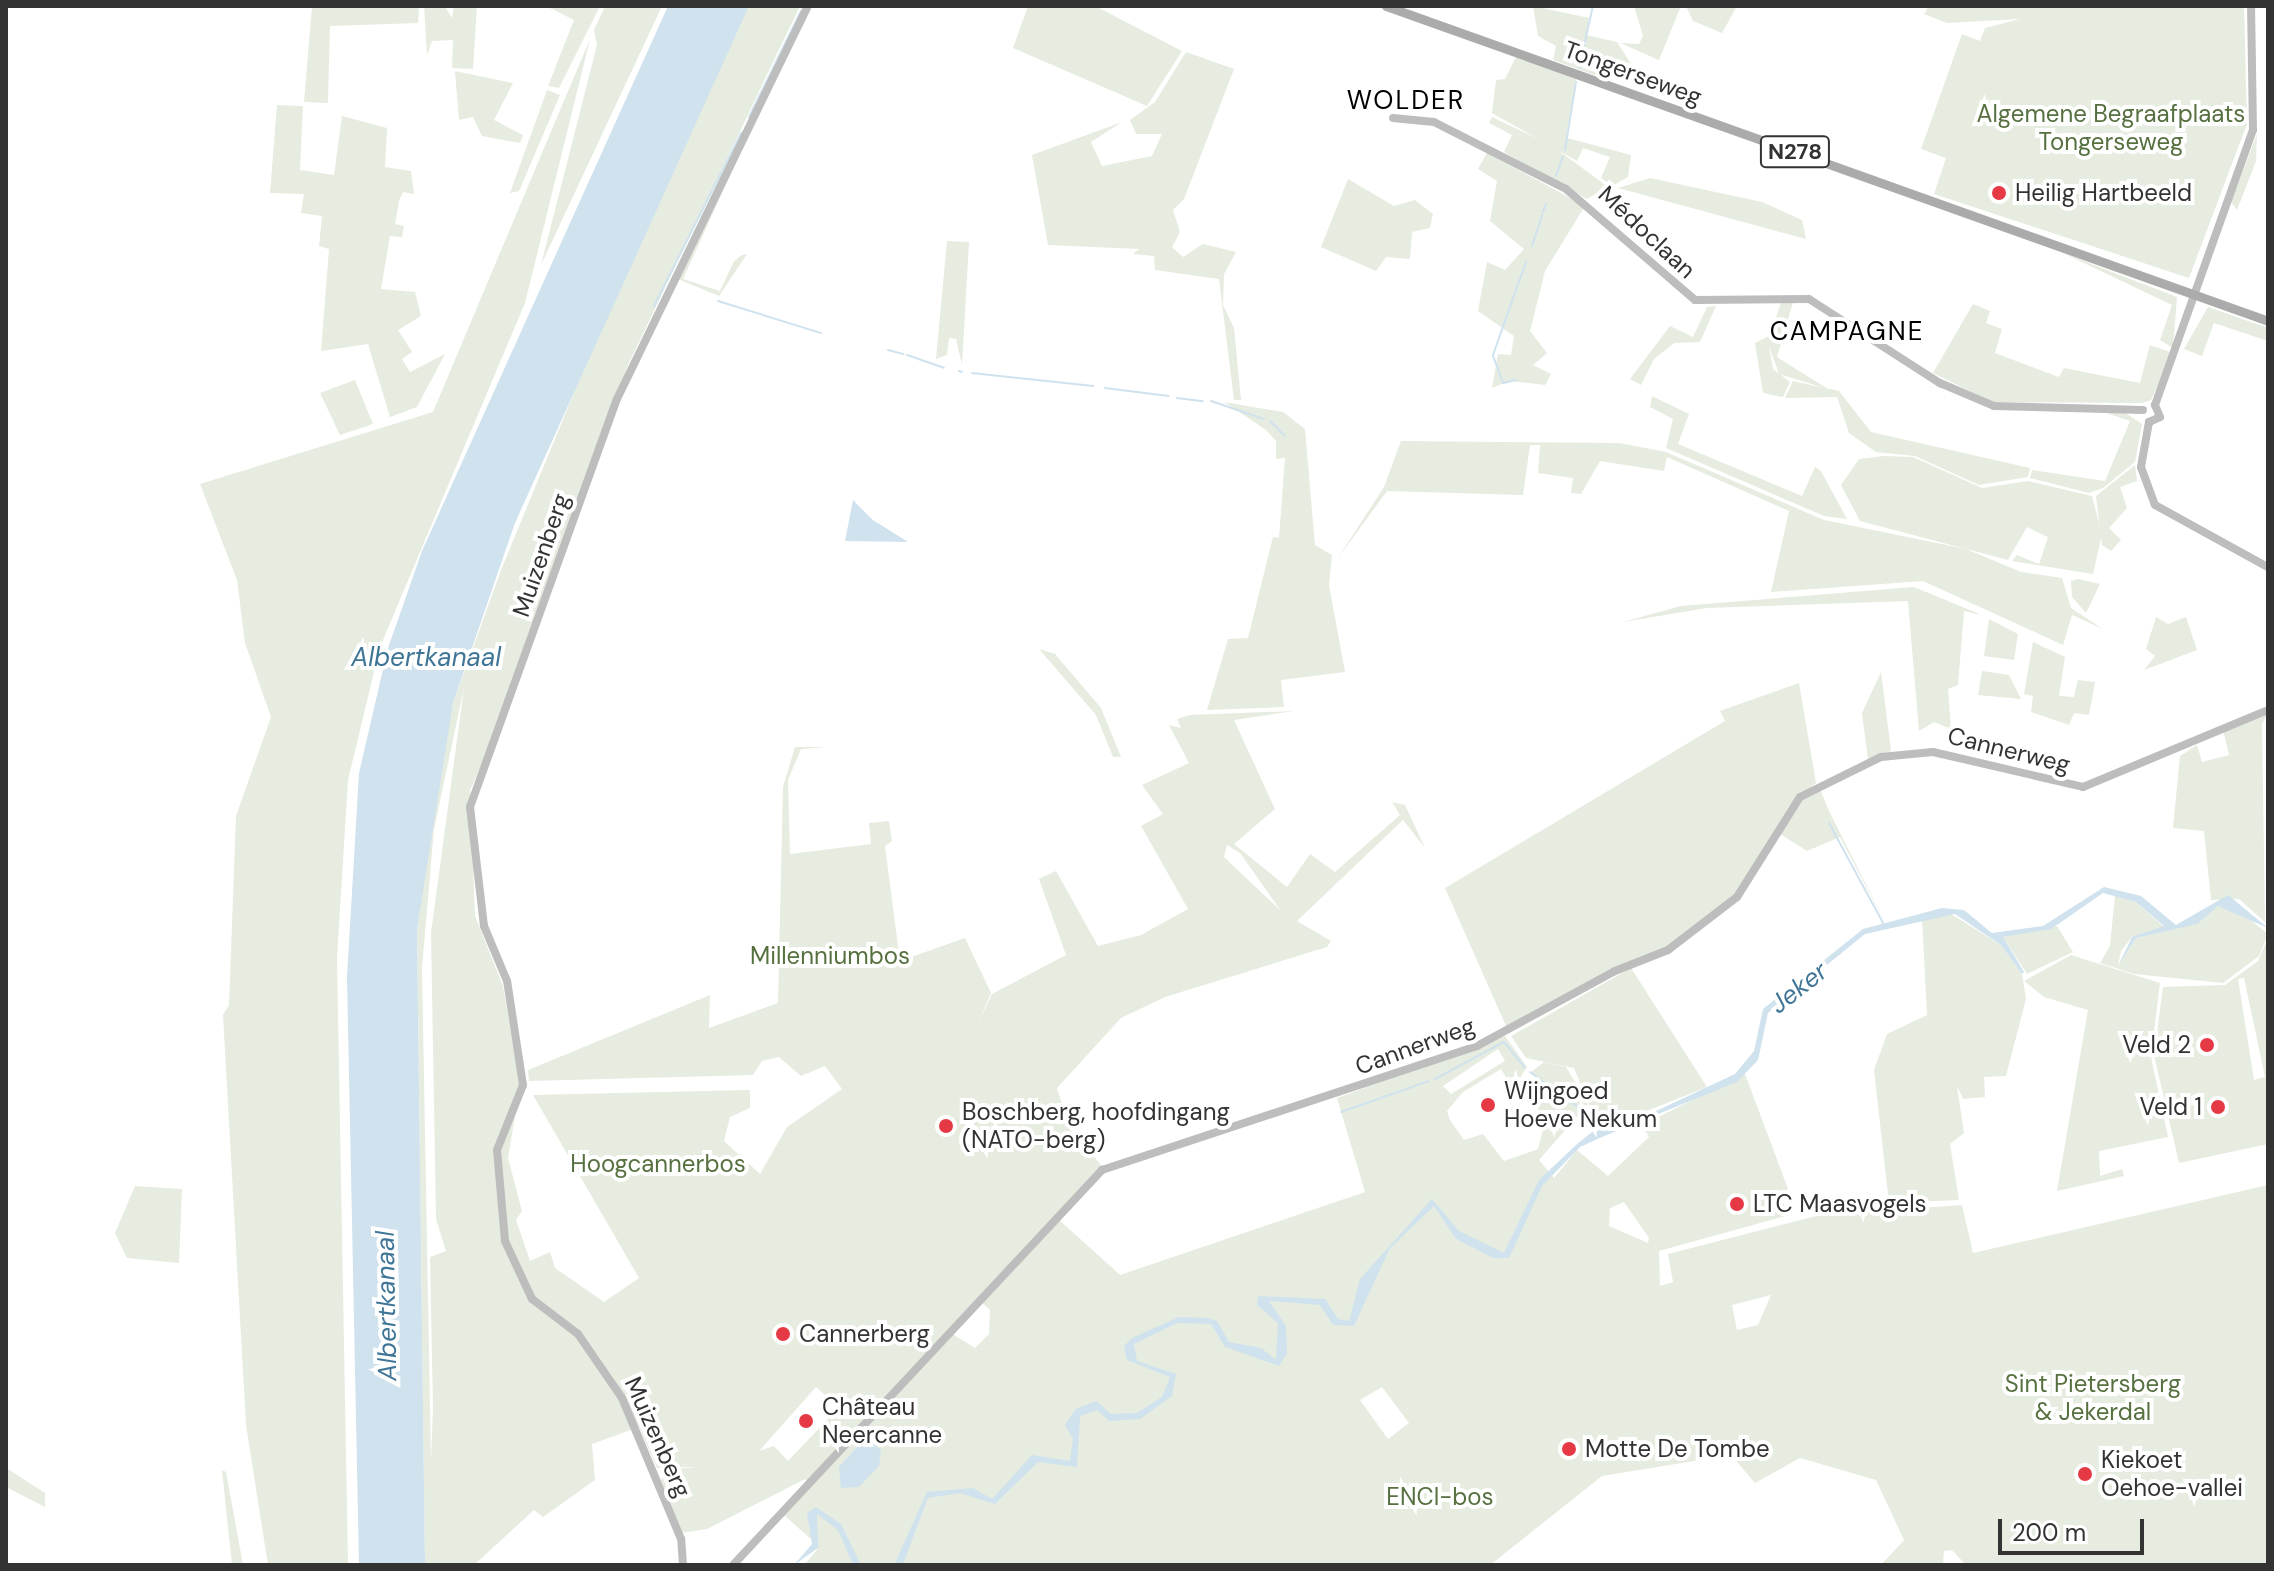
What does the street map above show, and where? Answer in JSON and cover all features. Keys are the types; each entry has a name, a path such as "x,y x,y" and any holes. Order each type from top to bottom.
{"main road":[{"name":"Tongerseweg","path":"1384,6 2268,321"}],"street":[{"name":"Muizenberg","path":"683,1565 679,1533 616,1386 578,1334 532,1299 507,1251 497,1150 523,1085 507,981 484,926 470,807 617,399 808,6"},
{"path":"2251,6 2255,122 2181,339 2155,405 2143,410 2149,422 2141,462 2155,505 2268,567"},
{"name":"Médoclaan","path":"1393,118 1442,126 1580,198 1691,298 1809,299 1940,383 1987,404 2143,410"},
{"path":"2149,422 2161,415 2155,405"},
{"name":"Cannerweg","path":"733,1565 1075,1192 1108,1167 1444,1059 1668,950 1737,897 1800,797 1881,757 1933,752 2065,787 2111,780 2204,731 2268,710"}],"green space":[{"path":"312,6 419,8 418,23 330,26 328,103 304,102"},
{"path":"424,6 445,6 452,18 454,6 477,6 473,69 452,68 453,40 432,41 427,55"},
{"path":"546,6 600,6 559,88 548,86 574,20"},
{"path":"605,6 662,6 541,265 597,45 594,30"},
{"name":"Sint Pietersberg & Jekerdal","path":"749,6 800,6 628,365 503,718 470,790 475,916 503,986 520,1087 508,1158 522,1211 516,1220 530,1261 550,1252 555,1268 604,1302 639,1278 533,1095 750,1090 750,1108 730,1117 724,1141 760,1174 787,1127 842,1089 825,1066 801,1076 779,1057 762,1061 753,1075 529,1081 528,1070 710,995 709,1028 778,1003 783,787 795,747 827,747 801,749 788,780 790,854 871,844 869,823 889,821 892,841 885,846 900,961 965,938 991,993 978,1023 992,994 1066,955 1039,879 1056,871 1098,946 1141,935 1188,909 1141,826 1163,814 1142,785 1189,763 1169,725 1181,728 1177,719 1190,715 1294,711 1234,720 1275,809 1234,844 1287,887 1310,854 1335,872 1400,815 1392,802 1405,805 1425,848 1403,820 1297,921 1331,941 1327,947 1165,997 1121,1018 1057,1088 1070,1129 1106,1171 1056,1217 1120,1275 1365,1192 1337,1098 1505,1036 1527,1067 1513,1089 1501,1069 1463,1092 1447,1111 1450,1120 1464,1140 1483,1134 1504,1161 1538,1149 1545,1122 1530,1093 1539,1079 1530,1073 1544,1062 1566,1067 1588,1104 1539,1160 1554,1178 1577,1150 1608,1176 1649,1137 1642,1125 1745,1074 1788,1189 1779,1194 1789,1215 1659,1251 1660,1286 1673,1282 1668,1254 1820,1215 1962,1205 1973,1253 2268,1185 2268,1565 1966,1565 1952,1550 1944,1551 1943,1565 1881,1565 1904,1540 1876,1480 1800,1458 1755,1483 1731,1455 1602,1476 1490,1565 804,1565 817,1550 813,1541 784,1515 810,1485 805,1479 707,1529 681,1533 661,1480 667,1470 697,1467 657,1468 639,1427 592,1444 595,1480 543,1517 534,1510 474,1565 425,1565 417,929 433,796 453,703 501,570 627,264","holes":["464,688 431,933 436,1219 446,1251 430,1257 431,1461 422,968 434,829","1227,845 1240,853 1281,911 1224,857","1498,1049 1505,1061 1451,1094 1443,1086","1624,1202 1649,1238 1648,1243 1609,1226 1610,1208","1771,1295 1758,1325 1737,1330 1732,1305","980,1301 990,1310 989,1334 975,1348 951,1333","816,1387 837,1406 788,1461 774,1446 759,1451","1382,1387 1409,1423 1388,1439 1360,1400"]},
{"path":"1028,6 1095,6 1182,51 1147,106 1013,48"},
{"path":"1533,6 1589,18 1586,35 1617,42 1633,67 1616,61 1611,81 1553,60 1556,46 1538,36"},
{"path":"1634,6 1681,6 1659,60 1620,43 1639,44 1643,36"},
{"path":"1686,6 1737,6 1722,33 1693,21"},
{"name":"Algemene Begraafplaats Tongerseweg","path":"1929,6 2244,6 2247,124 2189,278 1934,194 1946,158 1921,149 1962,34 1980,41 1985,28 2020,19 1947,23 1924,14"},
{"path":"590,39 525,303 380,647 348,780 337,958 348,1565 268,1565 246,1425 223,1015 229,1005 236,816 271,717 245,643 237,580 200,484 433,412"},
{"path":"1186,52 1234,69 1184,199 1173,210 1180,232 1172,247 1183,257 1203,244 1236,252 1224,274 1223,305 1234,328 1241,400 1234,400 1219,279 1155,270 1154,256 1133,254 1139,249 1048,245 1032,155 1122,122 1091,142 1102,166 1152,156 1162,134 1136,134 1130,120 1155,102"},
{"path":"1516,57 1576,79 1567,138 1631,155 1628,177 1612,186 1601,178 1610,157 1583,148 1577,161 1492,113 1496,80 1505,79"},
{"path":"455,71 513,83 494,120 523,135 520,143 482,136 473,117 459,120"},
{"path":"547,90 560,95 519,191 510,193"},
{"path":"764,101 683,279 720,291 734,261 747,254 719,296 678,279"},
{"path":"277,105 303,106 300,170 334,175 342,116 387,128 385,167 411,171 414,194 403,192 399,201 395,224 404,226 402,237 390,236 381,289 415,292 421,316 398,330 412,352 402,359 410,372 445,354 417,407 390,417 368,344 321,351 329,249 319,246 322,216 301,213 304,194 270,193"},
{"path":"1492,117 1551,145 1608,187 1587,199 1504,152 1512,135 1489,123"},
{"path":"2257,134 2256,161 2237,210 2231,202"},
{"path":"1487,153 1585,206 1545,271 1530,331 1547,353 1533,365 1551,374 1545,385 1510,381 1492,388 1498,354 1511,355 1514,336 1478,311 1487,262 1505,270 1524,249 1490,221 1497,181 1478,169"},
{"path":"1650,178 1762,202 1802,220 1806,239 1618,188"},
{"path":"1348,179 1394,206 1415,200 1433,214 1430,228 1412,232 1410,259 1386,257 1376,271 1321,247"},
{"path":"947,241 969,242 962,365 956,339 949,338 947,355 936,359"},
{"path":"2063,253 2177,297 2173,348 2160,340 2172,305"},
{"path":"1783,298 1794,299 1777,357 1828,389 1780,374 1790,382 1783,397 1763,393 1755,343 1769,336","holes":["1769,346 1779,373 1773,369"]},
{"path":"1973,304 1990,311 1986,323 2002,329 1995,353 2059,377 2064,368 2140,383 2150,345 2173,353 2151,400 2142,403 1992,402 1933,373"},
{"path":"1716,306 1700,342 1674,343 1654,359 1641,385 1630,379 1670,326 1693,337 1707,307"},
{"path":"2208,307 2268,328 2268,341 2214,323 2202,356 2184,349"},
{"path":"355,380 373,424 340,435 320,393"},
{"path":"1793,381 1839,391 1871,432 2030,468 2028,477 1979,485 1915,456 1876,452 1849,433 1837,397 1785,398"},
{"path":"1652,396 1689,414 1678,444 1802,496 1815,467 1821,471 1847,519 1824,516 1666,448 1673,419 1650,407"},
{"path":"1224,402 1283,412 1305,429 1315,545 1332,555 1329,585 1345,672 1281,680 1284,707 1207,710 1228,639 1248,638 1273,537 1279,538 1285,458 1276,459 1276,441 1266,430"},
{"path":"2121,410 2142,424 2135,462 2103,488 2089,493 2030,478 2032,470 2105,481 2130,421 2101,411"},
{"path":"1401,441 1619,443 1666,452 1824,520 1966,549 2021,572 2062,578 2071,608 2103,629 2072,615 2063,645 1923,581 1771,592 1789,511 1667,457 1664,471 1600,461 1581,494 1571,493 1573,478 1538,473 1540,445 1530,445 1523,495 1387,491 1338,558 1384,487"},
{"path":"1913,457 1982,488 2028,481 2092,496 2102,534 2093,574 2012,561 2017,555 2039,564 2048,537 2027,527 2008,560 1860,521 1841,485 1859,459"},
{"path":"2135,465 2137,481 2120,487 2127,508 2109,528 2121,540 2111,551 2102,545 2096,496"},
{"path":"2078,579 2100,584 2086,613 2072,597 2071,581"},
{"path":"1914,587 1982,615 1964,611 1958,685 1948,689 1951,729 1934,722 1919,731 1908,601 1707,608 1623,622 1681,606"},
{"path":"2156,617 2168,624 2186,617 2197,650 2144,670 2155,656 2146,649"},
{"path":"1989,619 2018,634 2014,660 1984,656"},
{"path":"2033,642 2065,657 2059,696 2074,697 2078,680 2095,682 2089,715 2074,713 2069,725 2031,712 2033,696 2024,694"},
{"path":"1039,649 1055,654 1101,708 1121,757 1113,757 1096,715"},
{"path":"1982,671 2009,675 2021,699 1978,695"},
{"path":"1881,672 1891,751 1868,759 1862,713"},
{"path":"1799,683 1816,783 1789,807 1744,886 1685,938 1506,1026 1445,888 1725,721 1720,711"},
{"path":"2268,713 2262,724 2265,922 2239,899 2211,900 2204,831 2173,828 2180,756 2197,745 2202,762 2229,755 2223,729"},
{"path":"1819,787 1885,922 1840,837 1807,851 1780,834 1801,799"},
{"path":"2115,895 2136,902 2164,927 2132,937 2121,951 2118,966 2136,938 2195,924 2218,906 2234,907 2268,934 2259,956 2223,983 2134,974 2100,963 2110,946"},
{"path":"1951,914 2001,945 2022,974 2026,999 2006,1076 1984,1077 1985,1097 1963,1099 1957,1086 1964,1133 1950,1144 1959,1200 1889,1203 1874,1070 1887,1034 1927,1015 1922,919"},
{"path":"2057,926 2073,952 2027,974 2003,937"},
{"path":"2268,938 2268,1144 2179,1163 2154,1055 2163,987 2225,985 2258,961","holes":["2244,978 2265,1077 2254,1080 2238,979"]},
{"path":"2071,955 2160,983 2151,1057 2168,1137 2099,1151 2100,1176 2122,1169 2124,1176 2057,1191 2088,1010 2044,997 2024,981"},
{"path":"1631,968 1707,1087 1609,1126 1591,1109 1574,1068 1526,1058 1511,1036"},
{"path":"135,1186 182,1189 179,1263 127,1258 115,1233"},
{"path":"6,1468 45,1493 45,1507 6,1487"},
{"path":"222,1470 226,1472 243,1565 232,1565"}],"water":[{"name":"Albertkanaal","path":"668,6 749,6 515,523 453,703 417,929 425,1565 359,1565 347,977 359,773 388,648 422,551"},
{"path":"853,500 873,520 908,542 845,541"},
{"path":"2104,887 2141,896 2176,925 2228,895 2268,928 2218,906 2197,924 2136,938 2118,966 2132,937 2164,926 2136,902 2103,893 2051,929 2003,937 2024,972 2022,974 2001,945 1955,914 1865,934 1768,1013 1758,1060 1737,1082 1582,1145 1542,1186 1509,1258 1493,1258 1456,1239 1434,1206 1390,1248 1354,1326 1333,1325 1320,1305 1269,1301 1286,1326 1287,1353 1279,1366 1225,1347 1211,1324 1177,1323 1134,1344 1137,1361 1176,1374 1172,1396 1140,1419 1109,1421 1097,1410 1080,1416 1077,1467 1038,1462 995,1504 960,1493 928,1498 903,1564 894,1565 927,1492 973,1488 992,1499 1032,1455 1070,1461 1073,1439 1065,1425 1076,1409 1096,1401 1111,1414 1137,1413 1162,1397 1170,1377 1127,1360 1124,1346 1132,1338 1179,1317 1207,1318 1217,1321 1229,1342 1261,1348 1276,1360 1278,1323 1257,1305 1258,1296 1325,1299 1338,1319 1349,1321 1360,1279 1432,1199 1459,1231 1504,1253 1539,1180 1576,1145 1602,1124 1637,1120 1735,1074 1754,1051 1763,1009 1863,929 1942,908 1964,910 1992,933 2043,926"},
{"path":"873,1443 881,1450 879,1466 859,1487 841,1488 839,1467 858,1446"},
{"path":"816,1507 841,1524 861,1565 853,1565 838,1530 817,1514 818,1548 794,1565 812,1544 807,1513"}],"waterway":[{"path":"1579,68 1593,6"},
{"path":"749,117 801,11"},
{"path":"1565,150 1576,82"},
{"path":"654,306 741,133"},
{"path":"1556,176 1563,157"},
{"path":"1543,212 1546,204"},
{"path":"1532,246 1542,215"},
{"path":"1516,380 1503,383 1493,355 1526,262"},
{"path":"718,301 821,333"},
{"path":"888,350 903,354"},
{"path":"907,355 944,368"},
{"path":"972,373 1093,386"},
{"path":"1105,388 1169,396"},
{"path":"1177,398 1203,401"},
{"path":"1211,401 1264,419"},
{"path":"1270,421 1285,436"},
{"path":"1829,823 1883,923"},
{"path":"1435,1079 1504,1042 1525,1068"},
{"path":"1530,1072 1603,1125"},
{"path":"1341,1112 1429,1081"},
{"name":"Jeker","path":"1582,1145 1616,1129"}],"place":[{"name":"Heilig Hartbeeld","path":"1999,193"},
{"name":"Veld 2","path":"2207,1045"},
{"name":"Wijngoed Hoeve Nekum","path":"1488,1105"},
{"name":"Veld 1","path":"2218,1107"},
{"name":"Boschberg, hoofdingang (NATO-berg)","path":"946,1126"},
{"name":"LTC Maasvogels","path":"1737,1204"},
{"name":"Cannerberg","path":"783,1334"},
{"name":"Château Neercanne","path":"806,1421"},
{"name":"Motte De Tombe","path":"1569,1449"},
{"name":"Kiekoet Oehoe-vallei","path":"2085,1474"}],"district":[{"name":"WOLDER","path":"1406,101"},
{"name":"CAMPAGNE","path":"1847,332"}],"park label":[{"name":"Millenniumbos","path":"830,956"},
{"name":"Hoogcannerbos","path":"658,1164"},
{"name":"ENCI-bos","path":"1440,1497"}]}
